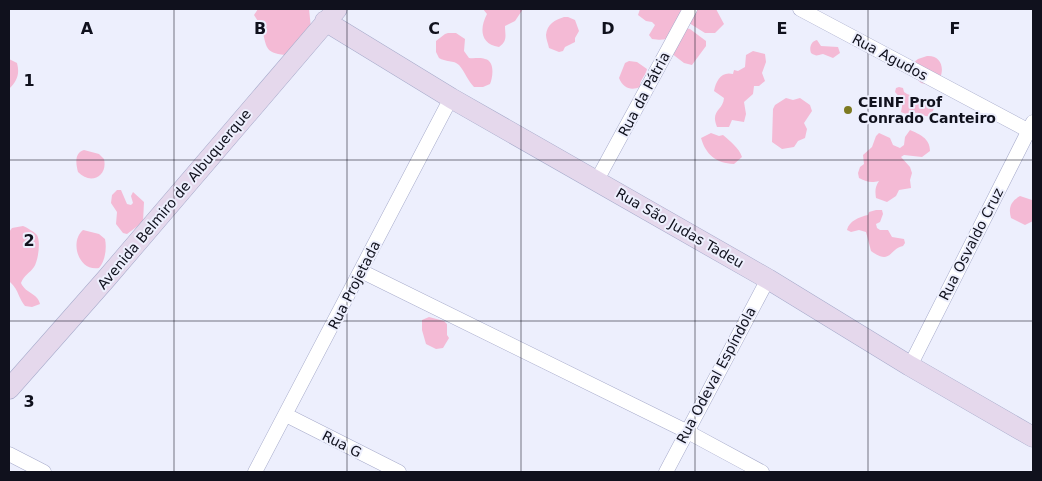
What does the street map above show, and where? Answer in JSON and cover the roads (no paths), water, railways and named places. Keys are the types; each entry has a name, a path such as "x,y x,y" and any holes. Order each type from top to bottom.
{"street":[{"name":"Rua da Pátria","path":"598,180 690,9"},
{"name":"Rua Agudos","path":"800,9 1032,129"},
{"name":"Rua São Judas Tadeu","path":"331,15 451,98 598,180 768,279 910,366 1033,437"},
{"name":"Avenida Belmiro de Albuquerque","path":"9,388 106,279 331,15"},
{"name":"Rua Projetada","path":"255,472 451,98"},
{"name":"Rua Osvaldo Cruz","path":"910,366 1032,129"},
{"path":"361,271 686,431 762,472"},
{"name":"Rua Odeval Espíndola","path":"666,472 768,279"},
{"name":"Rua G","path":"286,416 399,472"},
{"path":"9,454 44,472"}],"place":[{"name":"CEINF Prof Conrado Canteiro","path":"848,110"}]}
